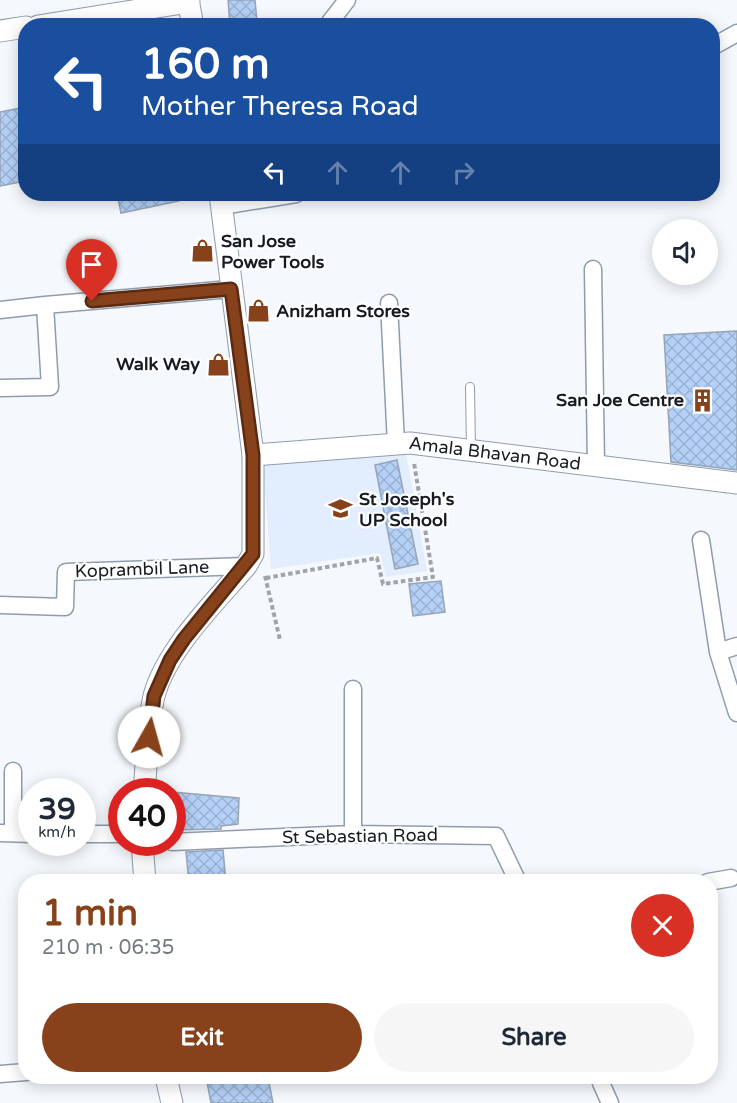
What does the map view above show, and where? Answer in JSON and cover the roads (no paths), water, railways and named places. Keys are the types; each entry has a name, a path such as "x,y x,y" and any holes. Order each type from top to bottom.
{"street":[{"path":"333,18 347,0"},
{"path":"86,18 188,1 191,18"},
{"path":"0,31 18,28"},
{"path":"720,43 737,33"},
{"path":"145,778 154,696 170,660 184,639 249,560 253,455 221,201"},
{"path":"593,269 596,466"},
{"path":"0,310 231,289"},
{"path":"389,303 403,444"},
{"path":"0,388 50,387 45,305"},
{"name":"Amala Bhavan Road","path":"253,455 403,444 471,450 737,483"},
{"path":"701,540 718,652 737,713"},
{"name":"Koprambil Lane","path":"0,605 65,606 66,572 249,560"},
{"path":"718,652 737,646"},
{"path":"353,689 353,834"},
{"path":"7,833 13,771"},
{"name":"St Sebastian Road","path":"186,841 353,834 496,836 514,874"},
{"path":"143,856 144,874"},
{"path":"718,880 731,878"},
{"path":"0,1074 18,1073"},
{"path":"168,1084 172,1103"},
{"path":"601,1084 610,1103"}],"lane":[{"path":"470,387 471,450"}],"place":[{"name":"San Jose Power Tools","path":"203,251"},
{"name":"Anizham Stores","path":"258,311"},
{"name":"Walk Way","path":"218,364"},
{"name":"San Joe Centre","path":"702,400"},
{"name":"St Joseph's UP School","path":"341,509"}]}
